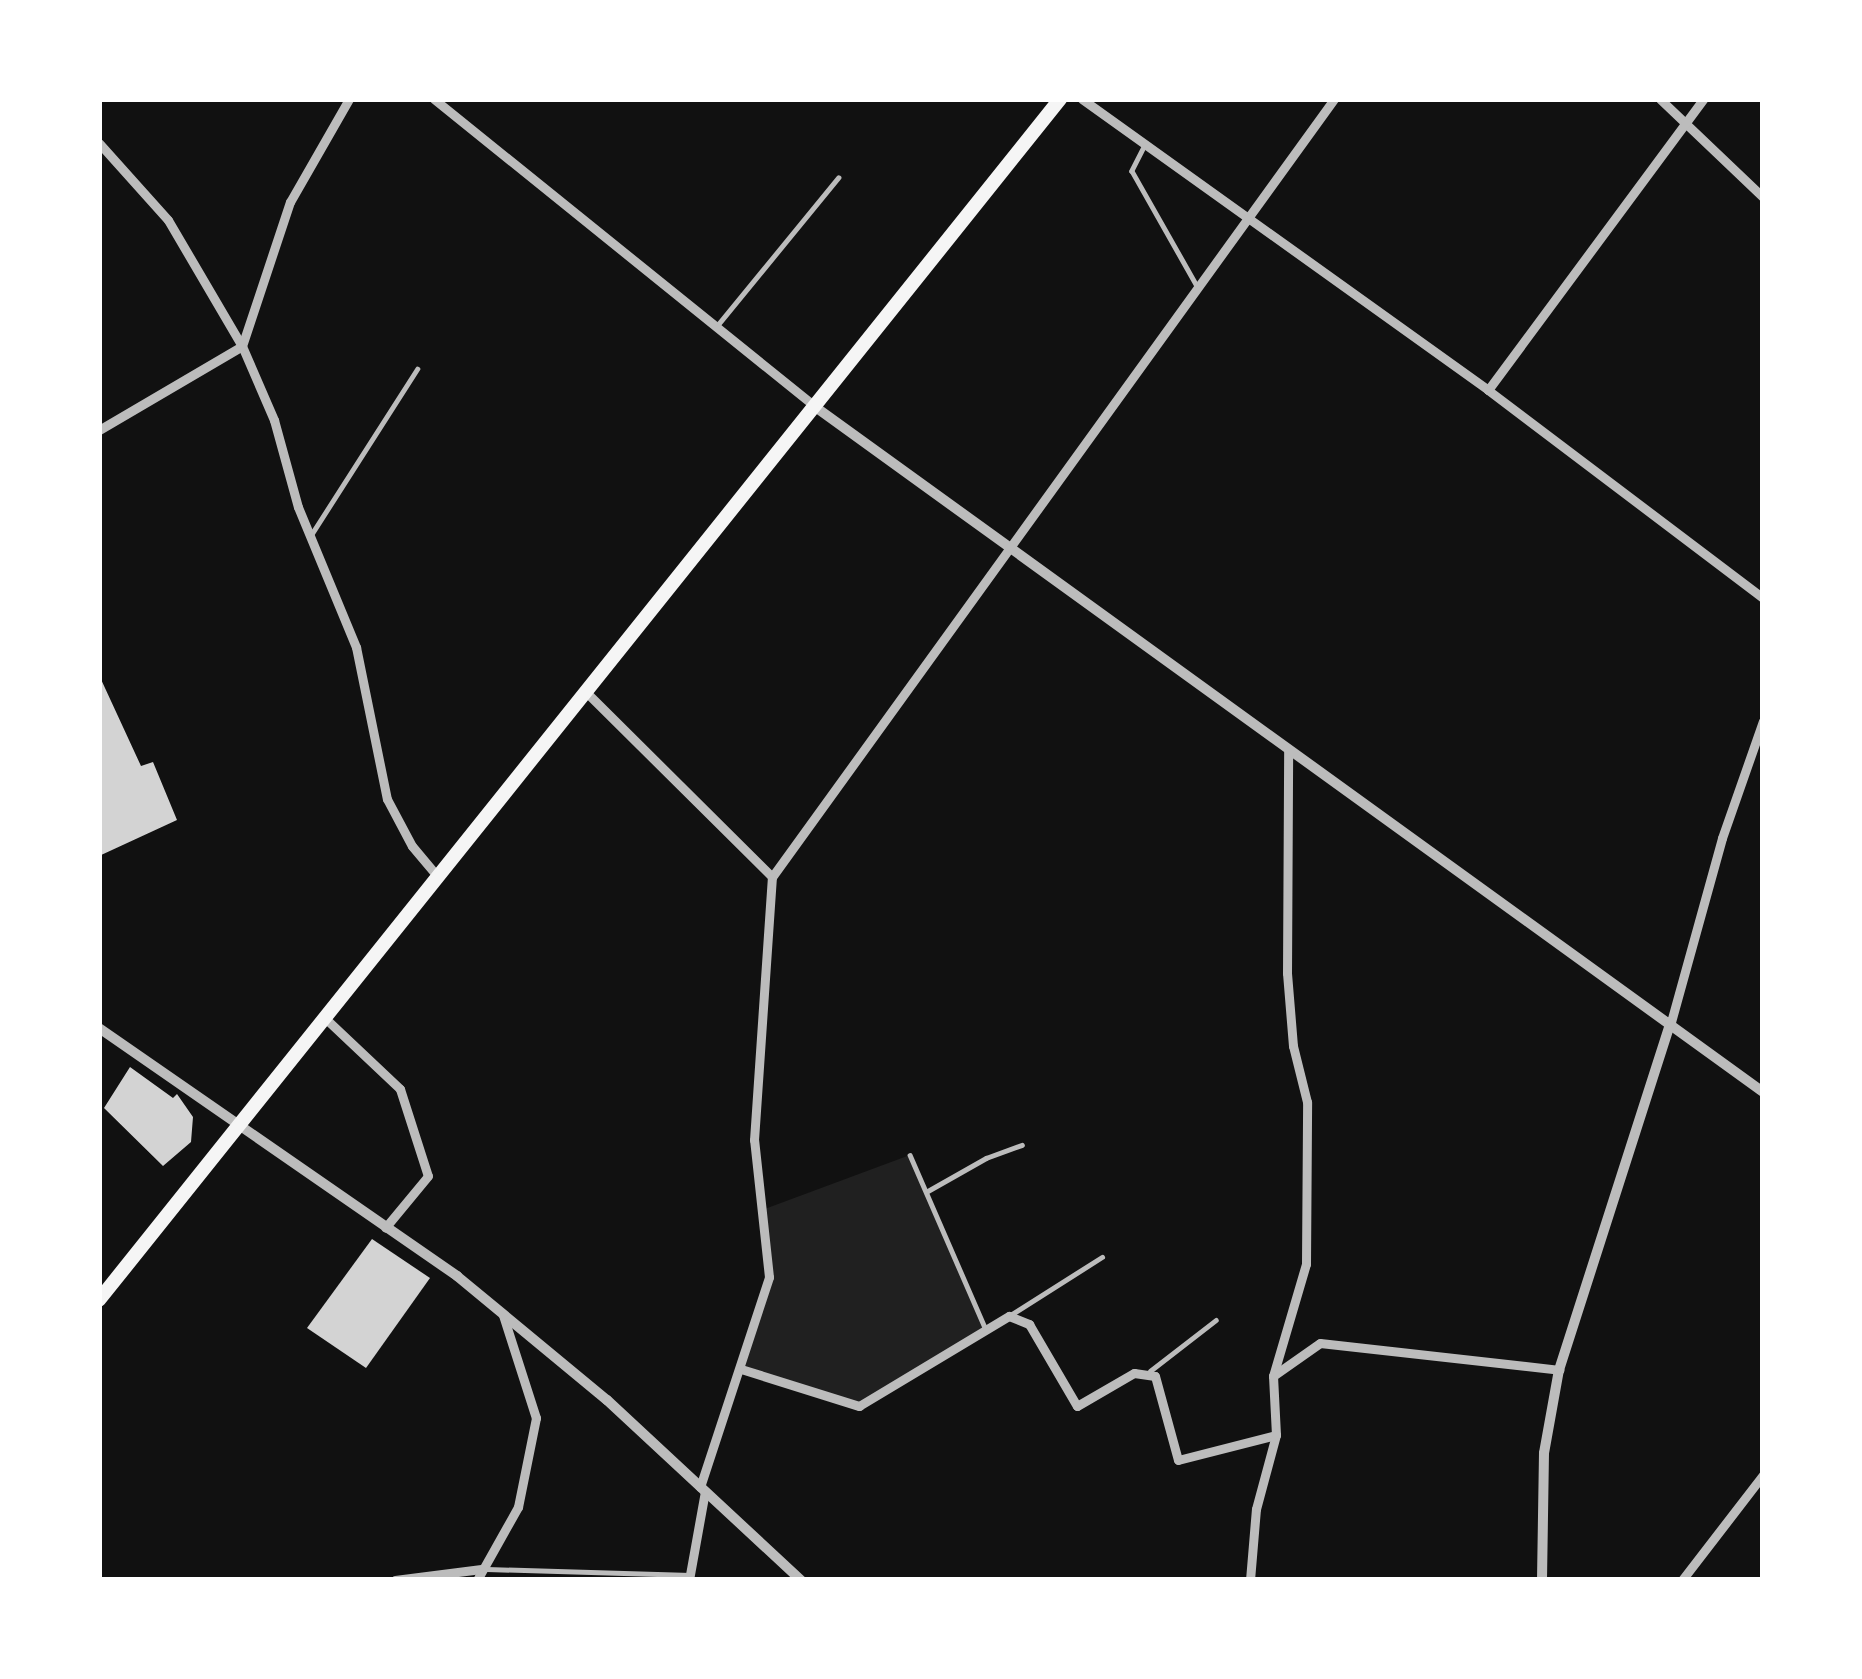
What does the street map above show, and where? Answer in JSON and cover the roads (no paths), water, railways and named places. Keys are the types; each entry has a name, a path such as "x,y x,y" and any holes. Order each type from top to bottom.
{"main road":[{"path":"99,1300 1060,99"}],"street":[{"path":"99,430 242,346 290,202 349,99"},
{"path":"434,99 814,406 1763,1092"},
{"path":"1082,99 1488,390 1763,598"},
{"path":"690,1578 702,1489 769,1277 754,1140 772,877 1244,216 1334,99"},
{"path":"1660,99 1763,197"},
{"path":"1488,390 1703,99"},
{"path":"99,143 168,220 242,346 274,420 311,536 368,684 376,767 387,799 412,846 438,878"},
{"path":"586,692 772,877"},
{"path":"1542,1580 1544,1453 1559,1370 1671,1022 1722,838 1763,721"},
{"path":"1250,1580 1256,1509 1276,1436 1273,1376 1306,1264 1307,1102 1293,1046 1287,974 1288,749"},
{"path":"326,1019 400,1089 428,1176 385,1228"},
{"path":"99,1028 503,1315 802,1580"},
{"path":"395,1580 479,1575 518,1507 536,1418 503,1315"},
{"path":"741,1369 859,1406 1010,1316 1029,1324 1077,1406 1133,1373 1155,1376 1178,1460 1276,1436"},
{"path":"1273,1376 1320,1343 1559,1370"},
{"path":"1682,1580 1763,1475"}],"lane":[{"path":"1145,144 1132,171 1196,284"},
{"path":"716,327 838,178"},
{"path":"311,536 417,369"},
{"path":"926,1192 986,1158 1022,1145"},
{"path":"910,1155 986,1330"},
{"path":"1010,1316 1102,1257"},
{"path":"1145,1375 1216,1320"},
{"path":"479,1575 690,1578"}]}
